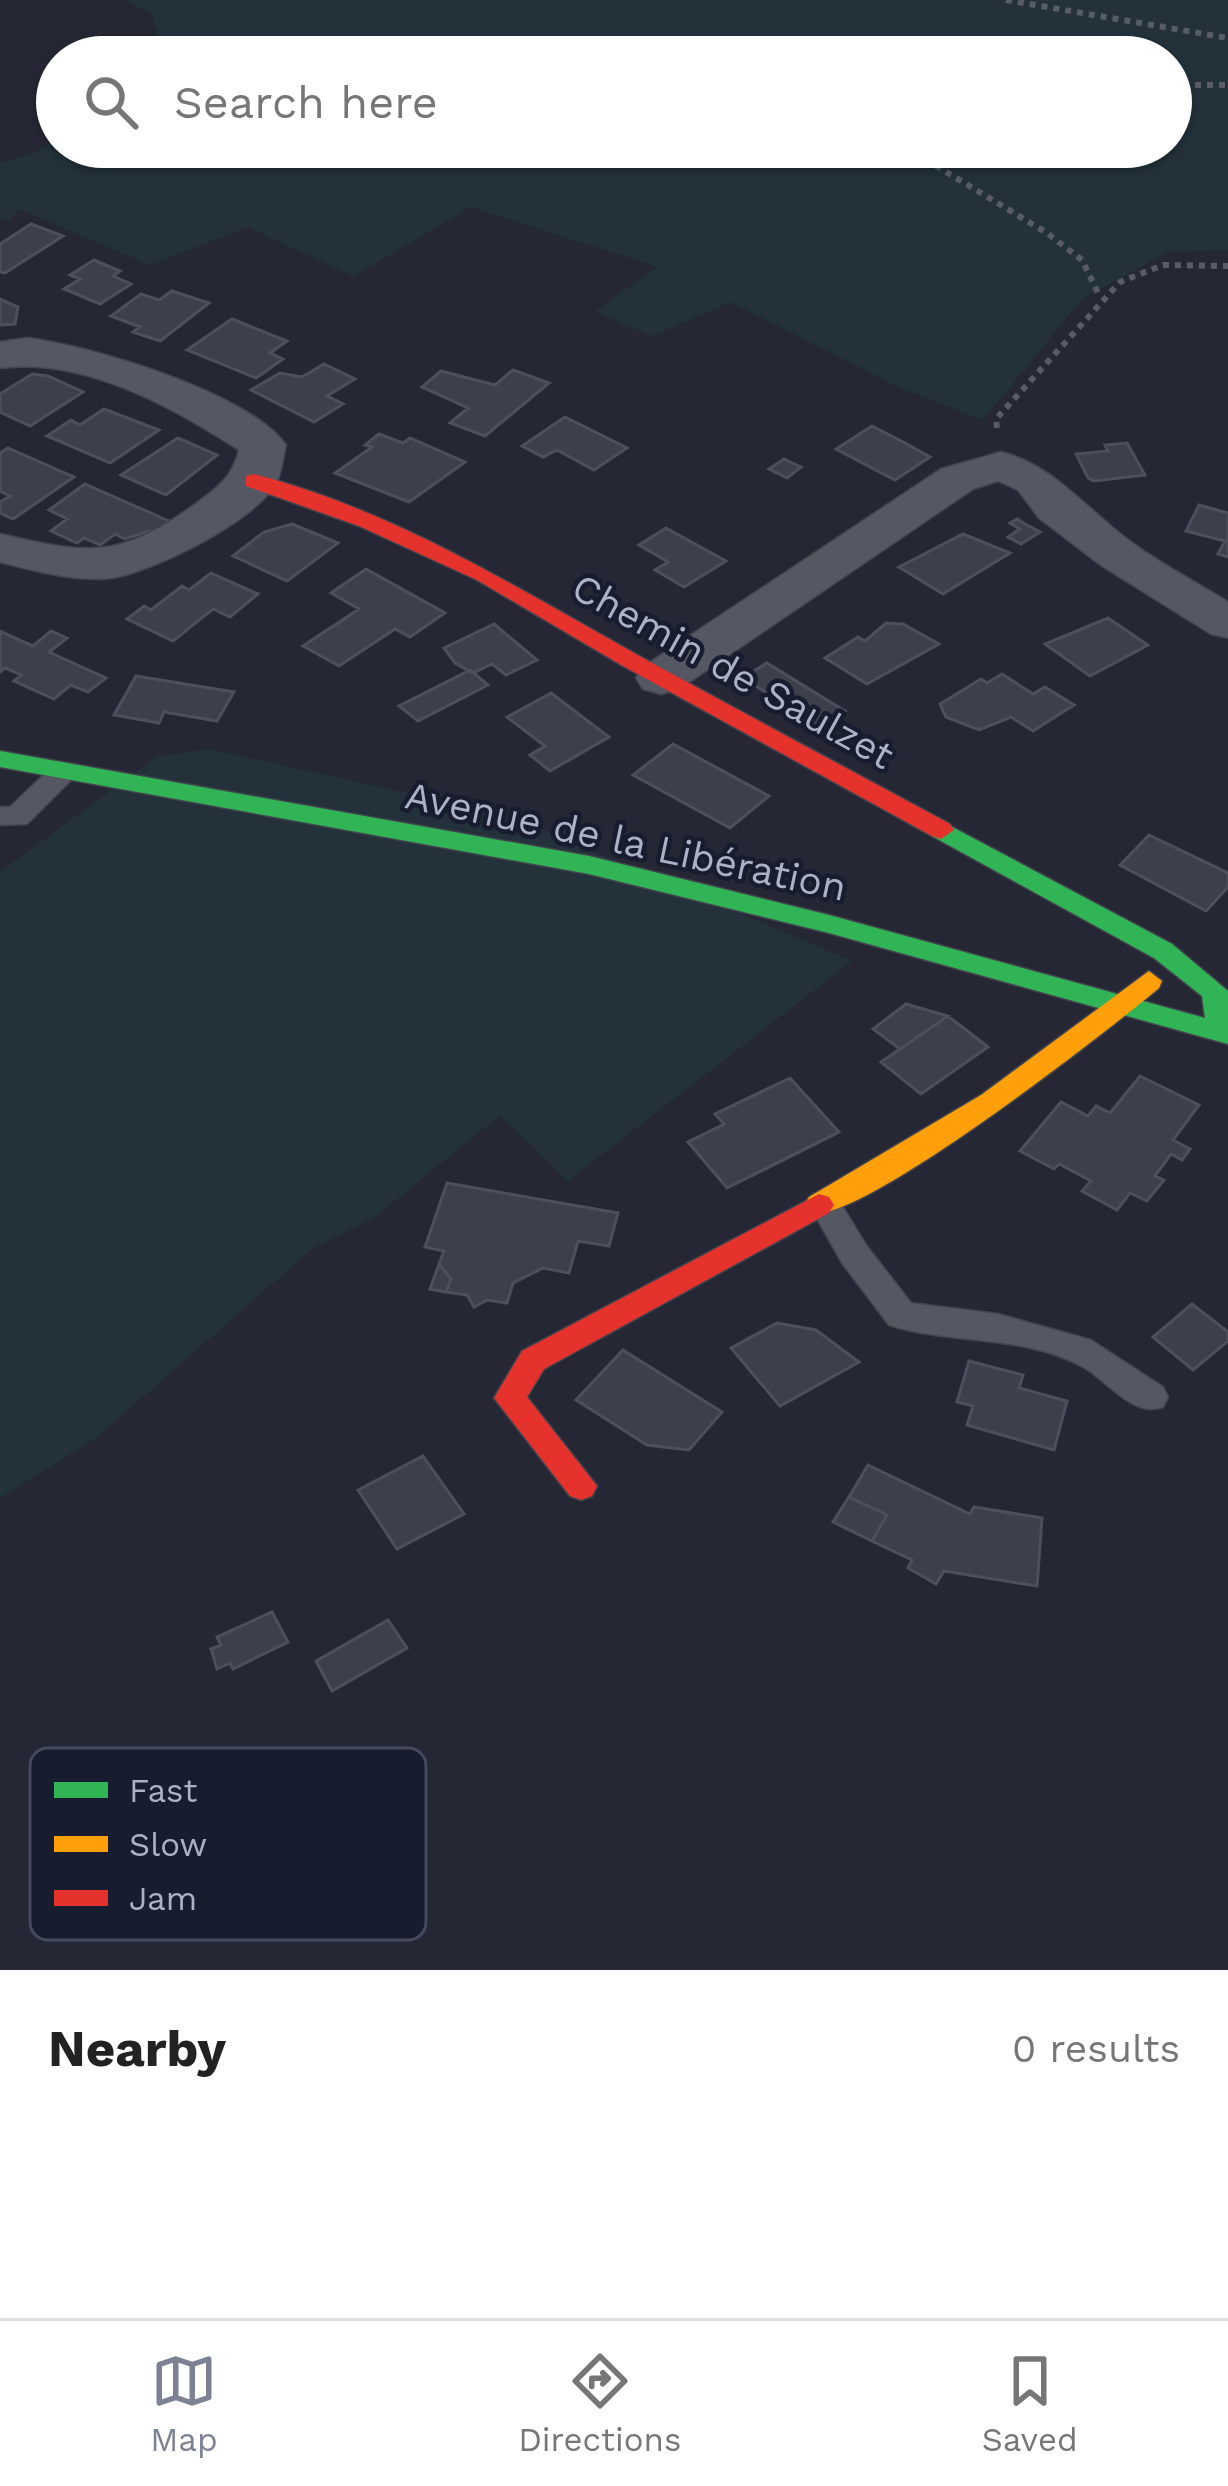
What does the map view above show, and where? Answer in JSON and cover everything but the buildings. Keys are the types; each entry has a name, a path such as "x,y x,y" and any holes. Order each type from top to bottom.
{"street":[{"path":"0,355 14,350 60,351 241,429 263,445 254,482 143,559 103,567 65,566 0,548"},
{"path":"661,678 957,479 1001,466 1034,480 1056,508 1119,556 1228,623"},
{"name":"Chemin de Saulzet","path":"254,482 368,521 485,574 661,678 1163,951 1215,992 1224,1033"},
{"name":"Avenue de la Libération","path":"0,759 62,774 589,865 829,924 1224,1033"},
{"path":"581,1486 510,1398 533,1360 870,1178 1085,1038 1153,979 1163,951"}],"lane":[{"path":"0,816 17,817 62,774"},
{"path":"824,1203 854,1254 901,1315 998,1328 1091,1354 1150,1396"}],"path":[{"path":"1006,0 1228,38"},
{"path":"1192,85 1228,85"},
{"path":"939,168 1047,233 1082,260 1099,295"},
{"path":"1001,466 996,419 1099,295 1130,274 1190,261 1228,266"}],"shaded area":[{"path":"124,0 1228,0 1228,250 1168,252 1082,299 983,420 901,388 730,302 652,336 595,311 658,267 471,207 353,276 248,227 150,265 19,209 10,220 0,219 0,162 36,151 36,168 1192,168 1192,36 157,36 153,14"},
{"path":"208,749 508,815 852,961 568,1181 500,1115 374,1218 312,1249 96,1438 0,1498 0,872 156,757"}],"traffic: fast":[{"path":"0,759 589,865 829,924 1228,1034"},
{"path":"941,830 1163,951 1215,992 1220,1032"}],"traffic: slow":[{"path":"819,1205 991,1103 1149,981"}],"traffic: jam":[{"path":"254,481 367,521 485,575 631,661 941,830"},
{"path":"581,1486 510,1398 533,1360 819,1205"}]}
